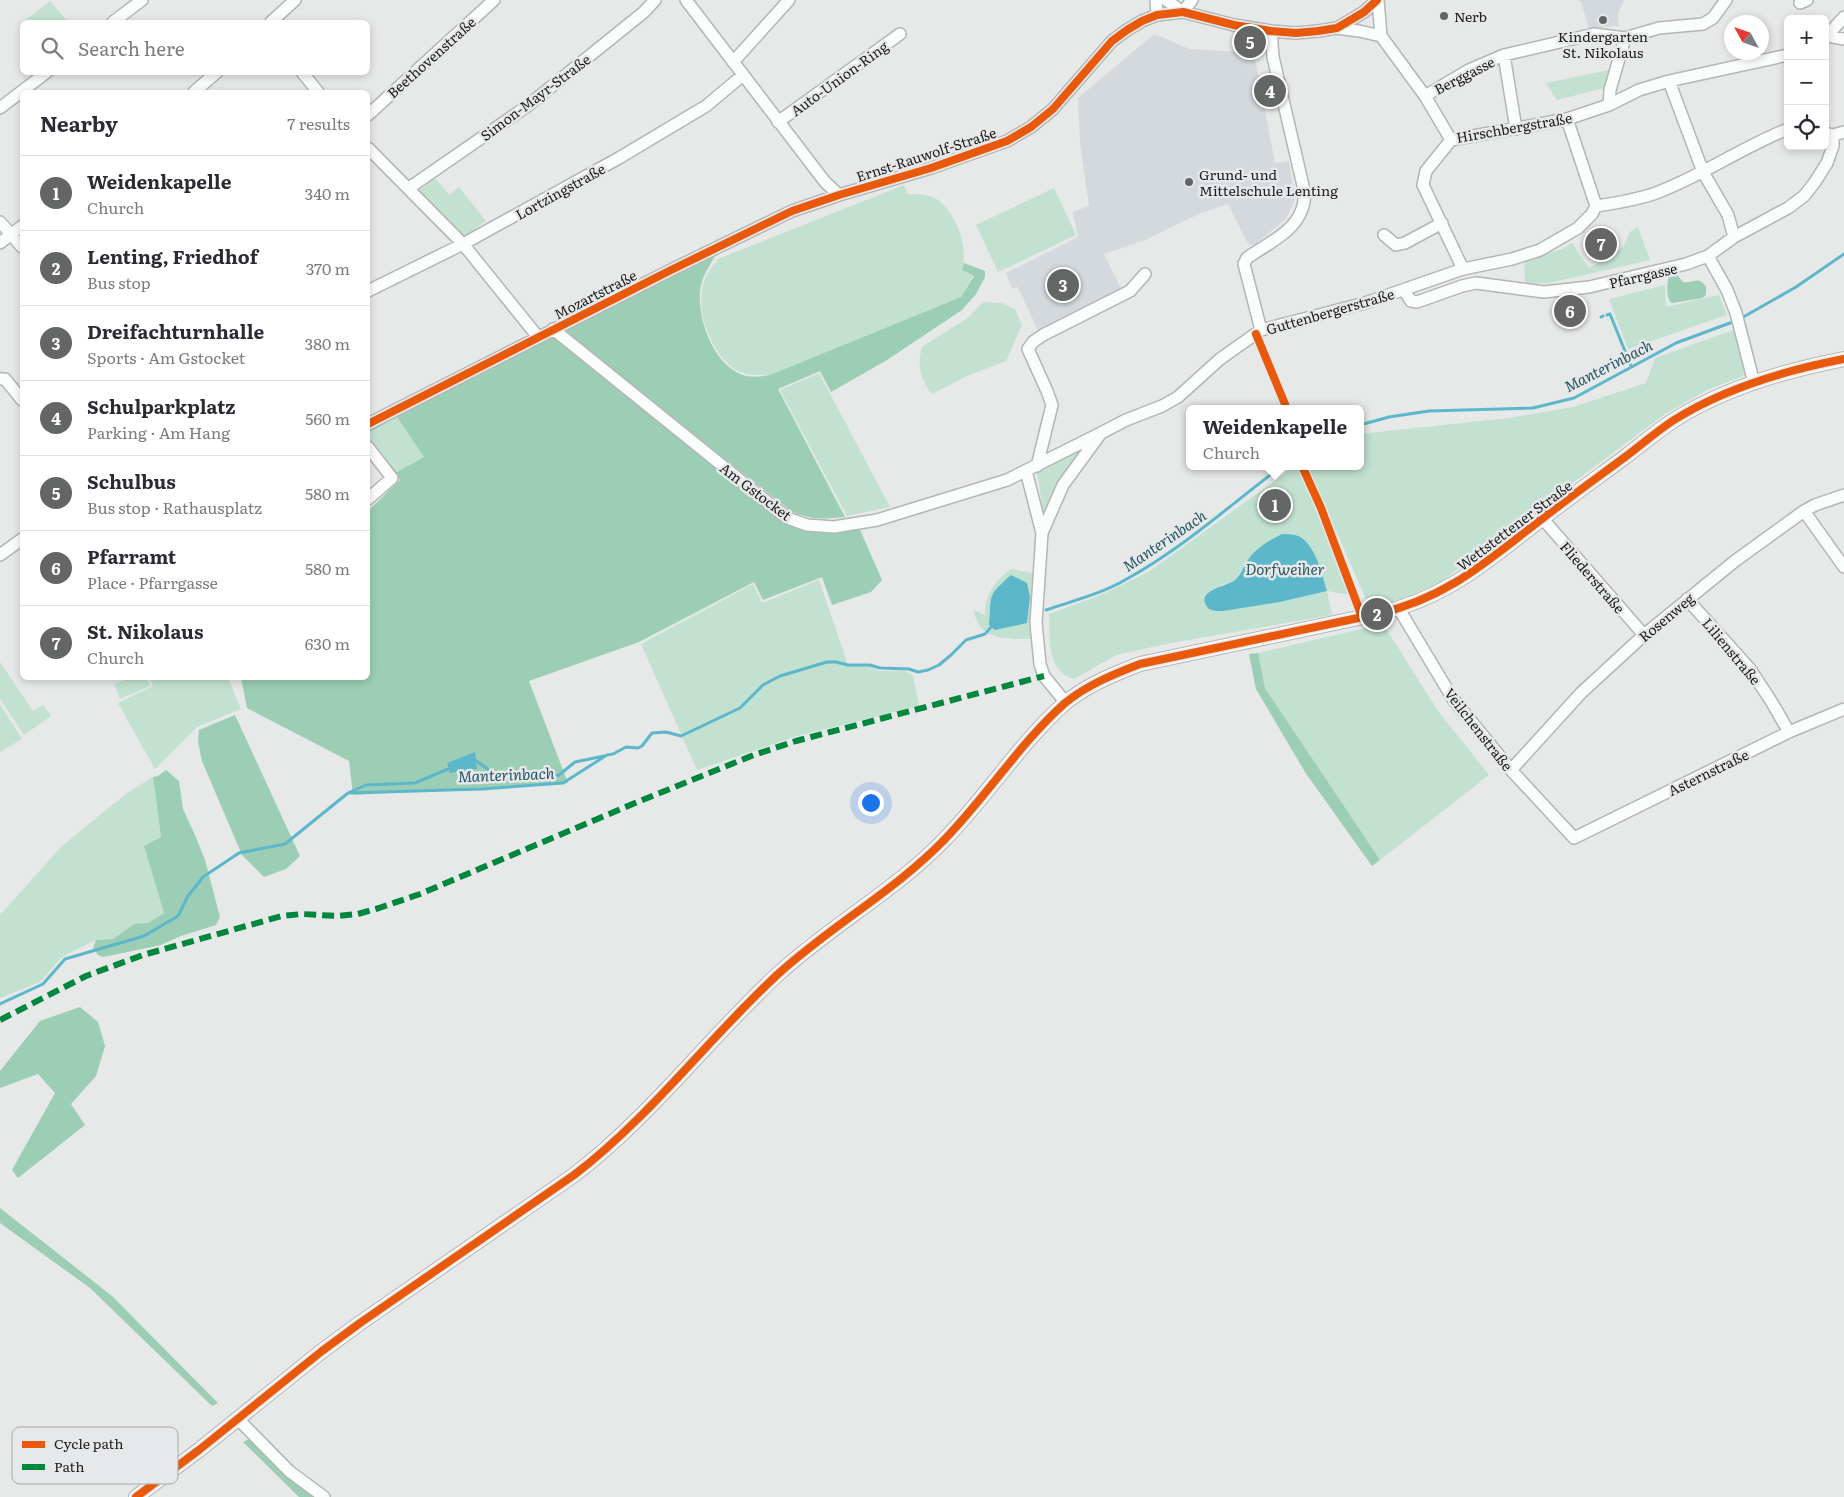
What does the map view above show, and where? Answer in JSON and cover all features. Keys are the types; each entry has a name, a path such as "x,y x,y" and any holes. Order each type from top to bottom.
{"street":[{"path":"115,20 142,0"},
{"path":"274,20 295,0"},
{"name":"Beethovenstraße","path":"370,113 494,0"},
{"name":"Simon-Mayr-Straße","path":"409,188 526,107 644,12 655,0"},
{"name":"Auto-Union-Ring","path":"686,0 778,122 825,182 839,196"},
{"path":"733,62 789,0"},
{"path":"1156,0 1157,15"},
{"path":"1166,0 1183,12 1234,25 1296,33 1337,28 1381,36 1378,0"},
{"path":"1183,12 1192,0"},
{"path":"1337,28 1364,12 1378,0"},
{"name":"Berggasse","path":"1425,96 1469,70 1504,55 1594,34 1625,38 1659,28 1703,24 1713,18 1726,0"},
{"name":"Ernst-Rauwolf-Straße","path":"839,196 931,168 1007,141 1031,128 1066,96 1112,41 1127,30 1157,15 1183,12"},
{"path":"1829,34 1844,17"},
{"path":"1261,330 1244,264 1247,258 1288,229 1296,221 1302,209 1304,194 1273,57 1271,31"},
{"name":"Auto-Union-Ring","path":"778,122 900,34"},
{"name":"Hirschbergstraße","path":"1381,36 1425,96 1451,140 1566,120 1609,105 1639,90 1669,81 1784,56"},
{"path":"1829,37 1844,39"},
{"path":"1609,105 1610,90 1625,38"},
{"name":"Berggasse","path":"1504,55 1516,129"},
{"path":"24,90 43,75"},
{"path":"196,90 214,75"},
{"path":"304,75 316,90"},
{"name":"Lortzingstraße","path":"370,290 463,244 619,158 706,106 743,75"},
{"path":"1669,81 1703,172 1728,215 1734,237"},
{"path":"0,108 20,93"},
{"path":"1566,120 1596,206 1655,194 1784,131"},
{"name":"Pfarrgasse","path":"1404,290 1411,301 1417,302 1476,283 1544,292 1589,287 1686,264 1708,256 1734,237 1788,208 1804,196 1827,162 1833,146 1834,133"},
{"path":"1451,140 1426,171 1423,185 1463,268"},
{"path":"370,150 463,244 538,337"},
{"name":"Mozartstraße","path":"370,423 553,329 792,212 839,196"},
{"name":"Guttenbergerstraße","path":"1066,703 1044,676 1040,664 1036,623 1042,533 1063,485 1101,433 1178,397 1220,359 1261,330 1365,303 1463,268 1540,250 1578,228 1592,214 1596,206"},
{"path":"0,222 20,245"},
{"path":"1384,235 1396,245 1405,243 1442,223"},
{"path":"0,243 20,228"},
{"path":"1708,256 1727,290 1738,319 1754,383"},
{"path":"1042,533 1031,469 1052,405 1028,349 1038,338 1130,291 1145,274"},
{"name":"Am Gstocket","path":"553,329 781,513 807,525 834,527 877,520 1007,480 1101,433"},
{"name":"Wettstettener Straße","path":"178,1466 360,1323 600,1156 651,1107 751,1000 778,974 918,864 945,839 1041,727 1066,703 1107,677 1140,664 1399,609 1424,600 1455,584 1497,555 1542,518 1673,420 1713,398 1754,383 1844,359"},
{"path":"0,378 5,379 20,398"},
{"path":"370,450 392,478 370,497"},
{"name":"Rosenweg","path":"1511,770 1581,693 1644,635 1687,599 1804,511 1844,495"},
{"path":"1804,511 1844,567"},
{"name":"Fliederstraße","path":"1542,518 1644,635"},
{"path":"0,539 4,552 20,540"},
{"name":"Lilienstraße","path":"1687,599 1750,669 1789,732"},
{"name":"Veilchenstraße","path":"1399,609 1453,699 1511,770 1574,838"},
{"name":"Asternstraße","path":"1574,838 1789,732 1844,709"},
{"path":"238,1419 289,1471 324,1497"},
{"name":"Wettstettener Straße","path":"136,1497 153,1484"}],"shaded area":[{"name":"Kindergarten St. Nikolaus","path":"1577,0 1624,0 1618,14 1619,26 1589,28 1581,2"},
{"name":"Grund- und Mittelschule Lenting","path":"1154,34 1190,49 1254,53 1275,163 1289,161 1295,200 1286,219 1254,245 1248,244 1228,204 1201,213 1145,240 1104,254 1123,292 1040,335 1018,287 1012,289 1006,273 1078,237 1073,212 1089,206 1080,143 1078,98"}],"green space":[{"path":"50,1 66,20 26,20"},
{"path":"1609,70 1604,88 1557,100 1546,83"},
{"path":"435,178 449,195 459,187 486,221 464,237 419,191"},
{"path":"904,185 908,194 927,195 938,200 945,206 956,223 964,251 962,270 973,276 961,297 770,375 740,372 722,357 709,336 702,312 701,300 704,281 718,259"},
{"path":"1054,188 1076,235 998,272 976,225"},
{"path":"1638,227 1650,260 1549,283 1525,284 1524,261 1562,249 1572,243 1589,268 1623,247 1630,232"},
{"path":"715,256 702,282 700,291 701,314 704,327 722,360 740,374 751,377 770,375 961,297 974,276 962,270 964,263 985,271 985,277 976,294 962,310 887,360 831,392 820,371 778,389 845,517 818,518 792,512 561,329"},
{"path":"1675,272 1683,282 1701,281 1706,287 1706,295 1702,298 1670,302 1667,292 1668,277 1669,274"},
{"path":"1665,285 1666,307 1719,295 1727,315 1628,349 1609,299"},
{"path":"983,302 1001,303 1015,309 1022,325 1006,361 967,376 932,394 922,377 920,360 922,347 969,317"},
{"path":"1736,329 1746,375 1707,390 1665,414 1439,583 1401,599 1380,605 1378,602 1368,604 1310,470 1364,470 1364,434 1509,418 1573,407 1646,383 1655,358"},
{"path":"553,335 779,520 810,530 828,532 860,530 882,580 871,592 832,605 822,577 763,600 754,582 639,642 529,681 568,783 353,795 349,761 247,708 241,680 370,680 370,509 400,480 370,440 397,472 424,457 397,417 370,432 370,430"},
{"path":"819,373 890,507 847,516 780,390"},
{"path":"397,417 424,457 397,472 370,440 370,432"},
{"path":"1086,447 1053,494 1044,517 1037,472"},
{"path":"1289,470 1301,470 1319,511 1350,595 1327,591 1332,615 1171,643 1116,655 1074,679 1058,669 1054,661 1050,643 1049,614 1101,595 1150,571","holes":["1282,534 1292,534 1303,540 1313,552 1327,591 1280,602 1214,611 1221,585 1234,581 1243,569"]},
{"path":"1011,569 1032,573 1030,639 1000,638 981,628 975,617 974,610 985,615 987,600 992,588"},
{"path":"819,580 848,665 870,666 879,671 904,671 913,675 919,706 797,736 697,770 641,644 753,584 762,603"},
{"path":"1383,624 1438,711 1489,775 1380,860 1265,688 1258,653"},
{"path":"1258,653 1265,688 1380,860 1372,866 1305,772 1256,689 1249,654"},
{"path":"0,662 33,711 43,705 51,716 24,735 0,699"},
{"path":"125,680 148,680 150,686 120,699 114,684"},
{"path":"151,680 229,680 241,709 197,727 155,769 118,703 153,686"},
{"path":"0,704 22,739 0,752"},
{"path":"235,715 300,856 286,869 264,877 242,855 202,761 198,742 199,730"},
{"path":"166,770 179,781 183,809 205,860 220,917 216,925 181,936 161,945 103,957 98,955 93,948 96,940 113,939 134,924 148,923 164,913 144,846 161,837 153,777"},
{"path":"153,777 161,837 144,846 164,913 148,923 134,924 113,939 96,940 69,953 61,958 40,982 0,998 0,915 62,846 127,793"},
{"path":"80,1007 98,1022 105,1046 96,1076 71,1104 85,1125 18,1178 12,1170 55,1093 38,1074 0,1088 0,1071 40,1021"},
{"path":"0,1208 112,1296 218,1403 212,1406 90,1288 0,1223"},
{"path":"249,1439 279,1468 315,1497 299,1497 243,1442"}],"water":[{"name":"Dorfweiher","path":"1282,534 1298,536 1309,545 1317,560 1327,591 1280,602 1223,611 1213,611 1207,607 1204,600 1209,592 1235,580 1253,553"},
{"path":"1011,575 1027,583 1030,597 1027,623 995,630 989,625 992,597 997,588"},
{"path":"475,752 477,769 450,773 447,763"}],"waterway":[{"name":"Manterinbach","path":"1364,424 1389,417 1429,411 1533,408 1574,398 1676,343 1738,320 1796,287 1844,254"},
{"path":"1607,315 1610,314 1631,366"},
{"name":"Manterinbach","path":"1046,610 1106,589 1146,568 1186,541 1277,470"},
{"name":"Manterinbach","path":"348,793 482,789 563,783 607,755 626,747 638,748 642,746 652,733 666,732 681,736 740,708 763,685 780,676 827,662 909,669 918,672 928,670 939,665 966,640 985,634 993,625"},
{"path":"475,760 499,777 555,776 575,762 604,756"},
{"name":"Manterinbach","path":"0,1004 43,984 65,959 144,936 178,916 188,896 203,877 239,853 285,844 348,793 366,785 415,783 448,769"}],"marked path":[{"path":"0,1020 86,976 143,955 282,916 302,914 337,916 358,914 379,908 420,894 754,755 796,741 1044,676"}],"cycle path":[{"path":"370,423 671,270 792,211 931,168 1007,141 1031,127 1053,109 1112,41 1142,21 1157,15 1183,12 1234,25 1296,33 1337,28 1364,12 1377,0"},
{"path":"1256,334 1285,405"},
{"path":"178,1466 322,1351 574,1175 602,1152 653,1103 777,975 797,957 926,858 975,805 1033,735 1065,703 1082,691 1101,680 1140,664 1377,614 1425,598 1446,588 1485,563 1661,429 1693,409 1756,382 1844,359"},
{"path":"1304,470 1321,508 1362,617"},
{"path":"136,1497 153,1484"}],"place":[{"name":"Nerb","path":"1444,16"},
{"name":"Kindergarten St. Nikolaus","path":"1603,20"},
{"name":"Schulbus","path":"1250,42"},
{"name":"Schulparkplatz","path":"1270,91"},
{"name":"Grund- und Mittelschule Lenting","path":"1189,182"},
{"name":"St. Nikolaus","path":"1601,244"},
{"name":"Dreifachturnhalle","path":"1063,285"},
{"name":"Pfarramt","path":"1570,311"},
{"name":"Weidenkapelle","path":"1275,505"},
{"name":"Lenting, Friedhof","path":"1377,614"}]}
